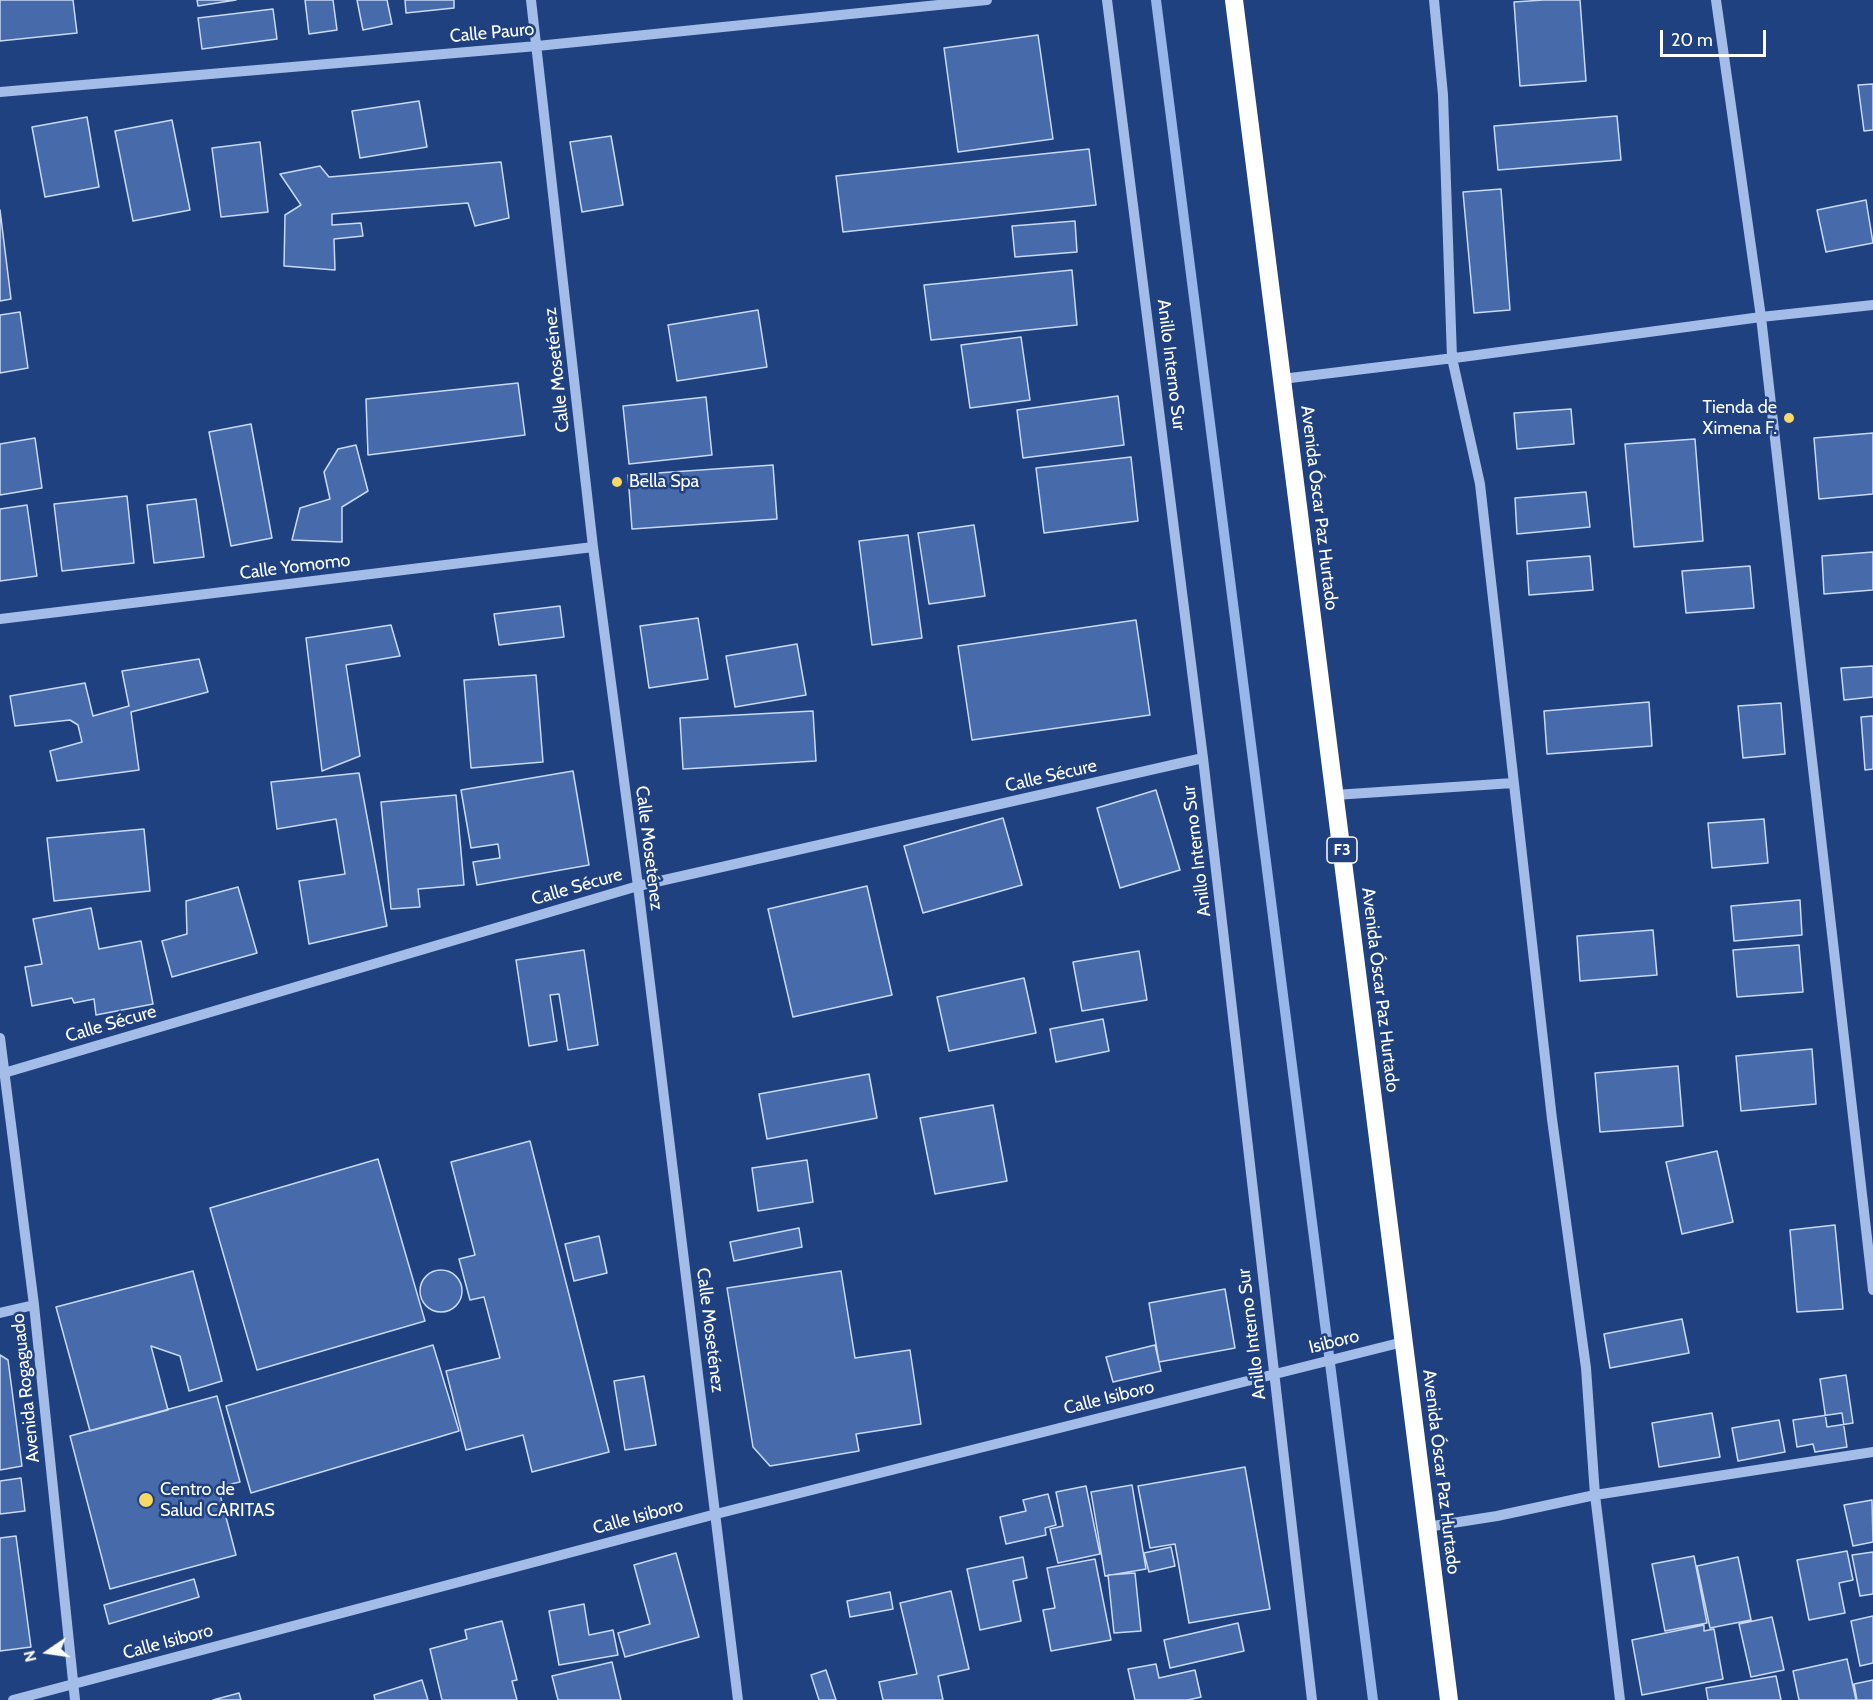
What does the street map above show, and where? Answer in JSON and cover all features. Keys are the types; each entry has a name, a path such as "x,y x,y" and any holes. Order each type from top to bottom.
{"highway":[{"name":"Avenida Óscar Paz Hurtado","path":"1234,0 1449,1700"}],"street":[{"name":"Calle Moseténez","path":"531,0 593,547 638,886 738,1700"},
{"name":"Calle Pauro","path":"0,92 537,46 987,0"},
{"name":"Anillo Interno Sur","path":"1107,0 1203,758 1312,1700"},
{"path":"1434,0 1443,95 1452,358 1479,484 1552,1119 1586,1368 1595,1495 1620,1700"},
{"path":"1716,0 1761,317 1873,1290"},
{"path":"1282,379 1873,304"},
{"name":"Calle Yomomo","path":"0,619 593,547"},
{"name":"Calle Sécure","path":"4,1073 638,886 1203,758"},
{"path":"1335,795 1514,783"},
{"name":"Avenida Rogaguado","path":"0,1038 34,1305 75,1700"},
{"path":"0,1313 34,1305"},
{"name":"Isiboro","path":"1273,1374 1403,1342"},
{"name":"Calle Isiboro","path":"13,1700 716,1514 1273,1374"},
{"path":"1427,1527 1497,1516 1595,1495 1873,1452"}],"building":[{"path":"0,0 73,0 77,33 0,41"},
{"path":"197,0 236,0 198,6"},
{"path":"305,0 333,0 337,30 309,34"},
{"path":"357,0 387,0 392,24 363,30"},
{"path":"405,0 454,0 454,8 406,13"},
{"path":"1580,0 1586,81 1520,86 1514,2"},
{"path":"273,9 277,39 202,49 198,18"},
{"path":"1038,35 1053,139 958,152 944,48"},
{"path":"1873,84 1873,130 1864,131 1858,85"},
{"path":"419,101 427,147 360,158 352,111"},
{"path":"1617,116 1621,160 1498,170 1494,126"},
{"path":"87,117 99,187 45,197 32,127"},
{"path":"172,120 190,210 133,221 115,131"},
{"path":"611,136 623,205 582,212 570,142"},
{"path":"260,142 268,212 221,217 212,148"},
{"path":"1089,149 1096,205 843,232 836,176"},
{"path":"501,162 509,218 475,226 468,203 332,214 332,225 361,223 363,236 334,239 335,270 284,266 285,215 301,205 280,174 320,166 329,177"},
{"path":"1501,189 1510,310 1474,313 1463,192"},
{"path":"1866,200 1873,243 1826,252 1817,210"},
{"path":"0,210 11,299 0,301"},
{"path":"1075,221 1077,252 1015,257 1012,226"},
{"path":"1072,270 1077,325 931,340 924,285"},
{"path":"758,310 767,367 677,381 668,325"},
{"path":"20,312 28,368 0,373 0,315"},
{"path":"1021,337 1030,400 970,408 961,345"},
{"path":"518,383 525,435 368,455 366,399"},
{"path":"1118,396 1124,445 1023,458 1017,410"},
{"path":"706,397 712,455 629,464 623,406"},
{"path":"1571,409 1574,444 1517,449 1514,413"},
{"path":"251,424 272,538 231,546 209,432"},
{"path":"1873,433 1873,494 1819,499 1814,438"},
{"path":"35,438 42,488 0,495 0,444"},
{"path":"1695,439 1703,541 1634,547 1625,444"},
{"path":"356,445 368,491 342,507 342,542 292,540 300,508 330,499 324,472 338,449"},
{"path":"1131,457 1138,521 1044,533 1036,468"},
{"path":"773,465 777,519 632,529 628,475"},
{"path":"1586,492 1590,527 1517,534 1515,498"},
{"path":"127,496 134,563 62,571 54,504"},
{"path":"196,499 204,557 154,563 147,505"},
{"path":"27,505 37,576 0,581 0,509"},
{"path":"974,525 985,596 929,604 918,533"},
{"path":"908,535 922,638 872,645 859,541"},
{"path":"1873,552 1873,590 1824,594 1822,556"},
{"path":"1590,556 1593,590 1529,595 1527,561"},
{"path":"1750,566 1754,608 1686,613 1682,571"},
{"path":"560,606 564,637 499,645 494,614"},
{"path":"698,618 708,679 649,688 640,626"},
{"path":"1136,620 1150,715 972,740 958,646"},
{"path":"391,625 400,656 346,665 360,756 322,771 306,638"},
{"path":"797,644 806,695 735,707 726,656"},
{"path":"199,659 208,692 131,712 139,770 57,781 50,751 82,742 78,725 70,720 15,726 10,696 85,683 93,716 129,706 122,671"},
{"path":"1873,666 1873,697 1844,700 1841,668"},
{"path":"536,675 543,762 471,768 464,680"},
{"path":"1649,702 1652,746 1547,754 1544,711"},
{"path":"1781,703 1785,754 1743,758 1738,706"},
{"path":"813,711 816,761 683,769 680,718"},
{"path":"1873,716 1873,769 1865,770 1861,717"},
{"path":"573,771 589,865 477,885 473,862 500,858 498,844 471,848 461,790"},
{"path":"359,773 387,926 309,944 299,881 345,874 336,819 277,829 271,782"},
{"path":"1156,790 1180,870 1120,888 1097,808"},
{"path":"456,795 464,885 418,889 420,907 391,909 381,802"},
{"path":"1003,818 1022,885 923,913 904,846"},
{"path":"1764,819 1768,863 1712,868 1708,823"},
{"path":"144,829 150,891 54,901 47,838"},
{"path":"867,886 892,995 793,1017 768,909"},
{"path":"238,887 257,953 172,977 162,941 187,934 186,901"},
{"path":"1800,900 1802,935 1734,941 1731,906"},
{"path":"91,908 99,949 141,941 153,1004 96,1015 94,999 74,1003 72,998 32,1006 25,967 42,964 33,919"},
{"path":"1653,930 1657,975 1580,981 1577,936"},
{"path":"1799,945 1803,992 1737,997 1733,950"},
{"path":"584,950 598,1045 568,1050 559,994 550,995 557,1041 529,1046 516,960"},
{"path":"1139,951 1147,1000 1082,1011 1073,962"},
{"path":"1024,978 1036,1033 949,1051 937,997"},
{"path":"1103,1019 1109,1051 1056,1062 1050,1029"},
{"path":"1812,1049 1816,1104 1741,1111 1736,1056"},
{"path":"1678,1066 1683,1126 1600,1132 1595,1073"},
{"path":"869,1074 877,1118 767,1139 759,1094"},
{"path":"993,1105 1007,1181 935,1194 920,1118"},
{"path":"530,1141 609,1452 532,1472 523,1435 466,1450 446,1371 500,1358 484,1297 470,1300 459,1259 475,1255 451,1162"},
{"path":"1717,1151 1733,1222 1682,1234 1666,1162"},
{"path":"378,1159 425,1321 257,1370 210,1208"},
{"path":"807,1160 813,1202 758,1211 752,1168"},
{"path":"1835,1225 1843,1309 1797,1312 1790,1230"},
{"path":"799,1228 802,1247 734,1261 730,1242"},
{"path":"599,1236 607,1273 574,1281 565,1244"},
{"path":"441,1270 449,1271 456,1276 461,1283 461,1299 456,1306 449,1311 441,1312 433,1311 426,1306 421,1299 420,1291 421,1283 426,1276 433,1271"},
{"path":"193,1271 222,1381 189,1391 180,1356 151,1346 168,1410 90,1431 56,1307"},
{"path":"841,1271 855,1358 910,1350 921,1424 856,1434 859,1451 770,1466 753,1447 727,1288"},
{"path":"1225,1289 1235,1348 1159,1362 1149,1303"},
{"path":"1682,1319 1689,1353 1610,1368 1604,1334"},
{"path":"433,1345 459,1431 251,1493 226,1406"},
{"path":"1155,1345 1161,1371 1113,1382 1106,1357"},
{"path":"0,1355 8,1360 22,1466 0,1470"},
{"path":"1846,1375 1853,1423 1827,1427 1820,1379"},
{"path":"644,1376 656,1445 625,1450 614,1381"},
{"path":"217,1396 240,1482 218,1487 236,1555 110,1589 70,1436"},
{"path":"1712,1413 1720,1457 1659,1467 1652,1423"},
{"path":"1842,1413 1847,1447 1815,1452 1813,1444 1797,1447 1793,1420"},
{"path":"1779,1420 1785,1452 1738,1461 1732,1428"},
{"path":"1245,1467 1270,1609 1189,1623 1175,1544 1150,1548 1138,1486"},
{"path":"21,1478 25,1511 0,1514 0,1481"},
{"path":"1132,1485 1146,1569 1105,1576 1091,1492"},
{"path":"1086,1486 1100,1554 1058,1563 1050,1529 1063,1526 1056,1492"},
{"path":"1048,1494 1056,1525 1045,1528 1046,1535 1006,1544 1000,1517 1026,1511 1023,1500"},
{"path":"1872,1500 1873,1542 1853,1546 1844,1505"},
{"path":"16,1536 31,1647 0,1651 0,1538"},
{"path":"1171,1547 1175,1566 1149,1572 1144,1553"},
{"path":"1847,1551 1853,1580 1839,1583 1845,1613 1809,1620 1797,1560"},
{"path":"1873,1552 1873,1594 1860,1596 1852,1555"},
{"path":"676,1553 699,1637 625,1657 618,1633 650,1624 634,1565"},
{"path":"1694,1556 1707,1623 1665,1631 1652,1564"},
{"path":"1023,1557 1027,1578 1013,1581 1021,1621 980,1630 967,1569"},
{"path":"1738,1557 1751,1620 1710,1628 1697,1566"},
{"path":"1095,1559 1111,1640 1051,1651 1043,1610 1055,1608 1047,1568"},
{"path":"1135,1573 1141,1631 1114,1633 1108,1575"},
{"path":"194,1579 199,1597 109,1624 104,1605"},
{"path":"951,1591 969,1669 938,1676 943,1700 883,1700 879,1682 917,1674 900,1603"},
{"path":"890,1592 893,1609 850,1617 847,1601"},
{"path":"584,1604 589,1635 613,1630 618,1655 559,1665 549,1611"},
{"path":"1873,1616 1873,1663 1860,1666 1851,1621"},
{"path":"1772,1617 1784,1670 1751,1677 1739,1624"},
{"path":"502,1621 517,1680 512,1681 517,1700 442,1700 430,1649 467,1639 465,1630"},
{"path":"1238,1623 1244,1651 1170,1668 1164,1640"},
{"path":"1704,1625 1704,1631 1714,1629 1723,1679 1642,1695 1632,1640"},
{"path":"1847,1659 1856,1700 1799,1700 1793,1671"},
{"path":"612,1662 621,1700 558,1700 552,1676"},
{"path":"1156,1664 1159,1678 1195,1670 1201,1697 1188,1700 1135,1700 1128,1669"},
{"path":"826,1670 836,1700 819,1700 811,1675"},
{"path":"1776,1676 1781,1700 1708,1700 1706,1688"},
{"path":"422,1680 428,1700 375,1700 374,1695"},
{"path":"1873,1680 1873,1700 1857,1700 1854,1684"},
{"path":"239,1693 241,1700 213,1700"}],"waterway":[{"path":"1156,0 1373,1700"}],"place":[{"name":"Tienda de Ximena F.","path":"1789,418"},
{"name":"Bella Spa","path":"617,482"},
{"name":"Centro de Salud CARITAS","path":"146,1500"}]}
